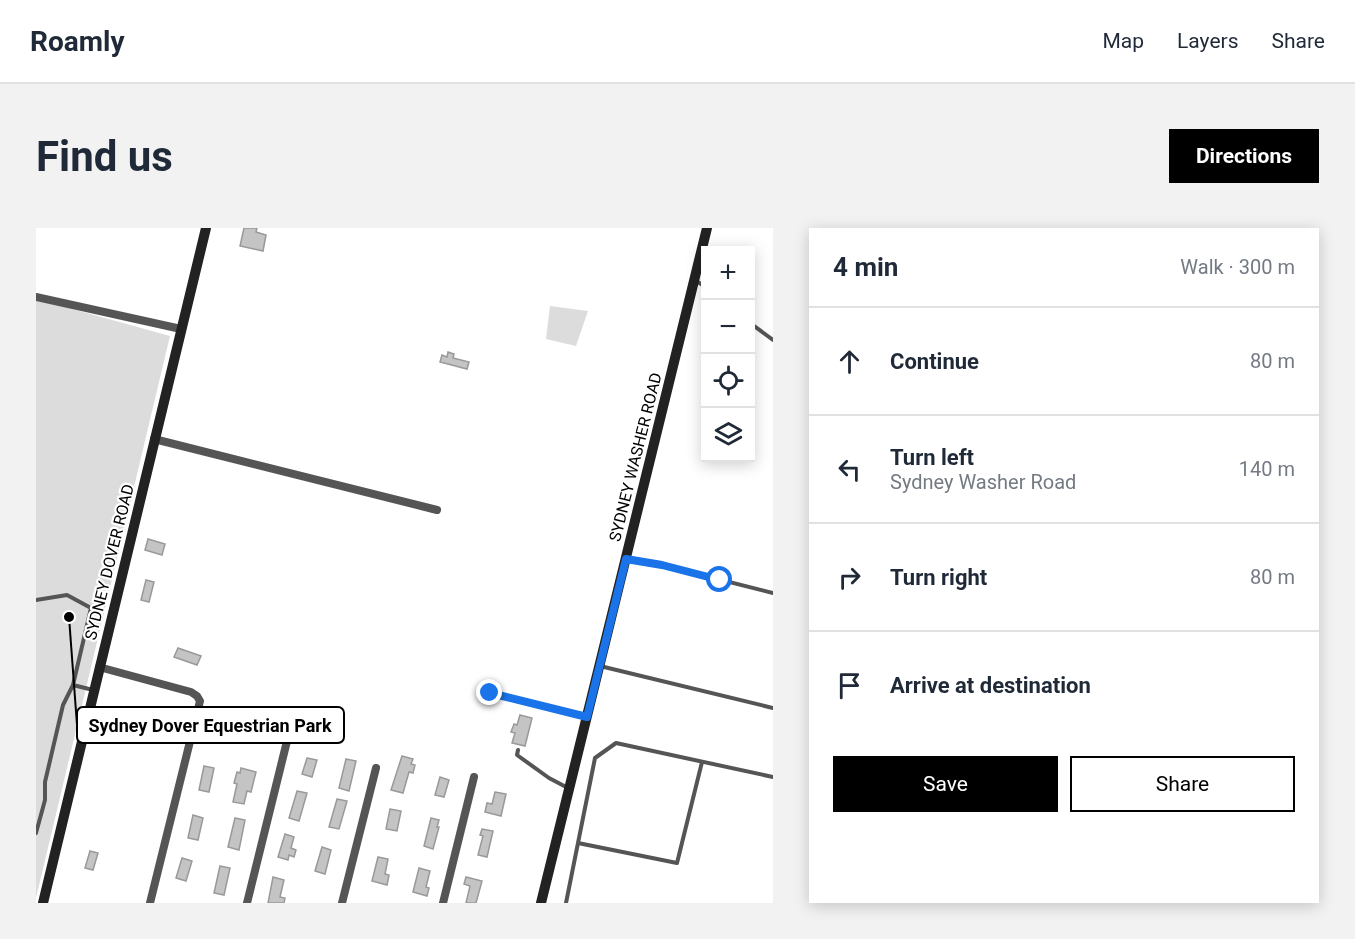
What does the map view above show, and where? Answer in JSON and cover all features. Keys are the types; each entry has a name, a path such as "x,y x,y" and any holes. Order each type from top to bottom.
{"street":[{"name":"SYDNEY DOVER ROAD","path":"43,903 206,228"},
{"name":"SYDNEY WASHER ROAD","path":"541,903 707,228"},
{"path":"36,297 181,329"},
{"path":"154,439 437,510"},
{"path":"99,668 191,692 200,701 150,903"},
{"path":"247,903 289,733"},
{"path":"342,903 376,768"},
{"path":"443,903 474,777"}],"lane":[{"path":"694,279 701,284"},
{"path":"755,327 773,340"},
{"path":"626,559 662,565 773,593"},
{"path":"36,600 67,595 91,608 73,685 63,705 45,782 45,800 36,834"},
{"path":"599,666 773,708"},
{"path":"73,685 94,690"},
{"path":"490,693 587,717"},
{"path":"566,903 595,758 616,743 773,777"},
{"path":"518,750 517,755 549,778 569,788"},
{"path":"578,843 677,863 702,762"}],"shaded area":[{"path":"36,299 170,336 36,898"},
{"path":"550,306 588,311 576,346 546,339"}],"building":[{"path":"244,228 257,228 256,232 266,235 263,251 240,246"},
{"path":"448,352 454,354 453,358 469,362 467,369 440,362 442,355 447,357"},
{"path":"148,539 165,544 162,555 145,550"},
{"path":"146,580 154,582 149,602 141,600"},
{"path":"178,648 201,656 197,665 174,657"},
{"path":"520,715 532,718 525,746 512,743 515,733 511,732 514,724 517,725"},
{"path":"402,756 413,759 411,764 415,765 413,773 409,772 403,793 391,790"},
{"path":"307,758 317,760 312,777 302,774"},
{"path":"346,759 356,761 349,791 339,788"},
{"path":"204,766 214,768 209,792 199,790"},
{"path":"241,768 256,772 251,792 247,791 244,804 233,802 237,784 234,783 237,772 240,773"},
{"path":"440,777 449,780 444,797 435,795"},
{"path":"297,791 307,793 299,821 289,818"},
{"path":"495,792 506,794 501,816 485,812 487,803 492,804"},
{"path":"337,799 347,801 339,829 329,827"},
{"path":"390,809 401,811 397,831 386,829"},
{"path":"193,815 203,818 198,840 188,838"},
{"path":"235,818 245,820 239,850 228,847"},
{"path":"431,818 439,820 433,849 424,846"},
{"path":"482,829 493,831 487,857 478,855 483,836 480,835"},
{"path":"285,834 294,837 291,848 296,850 294,857 289,855 288,860 278,857"},
{"path":"322,847 331,850 325,874 315,871"},
{"path":"90,851 98,853 93,870 85,868"},
{"path":"378,857 388,859 385,874 389,875 387,885 372,881"},
{"path":"182,858 192,861 186,881 176,878"},
{"path":"220,866 230,868 224,895 214,893"},
{"path":"419,868 430,871 426,887 429,888 427,896 413,892"},
{"path":"273,877 284,880 280,897 285,898 284,903 268,903"},
{"path":"466,877 482,881 476,903 466,903 470,886 464,884"}],"place":[{"name":"Sydney Dover Equestrian Park","path":"69,617"}],"route":[{"path":"490,693 587,717 626,559 662,565 720,580"}]}
